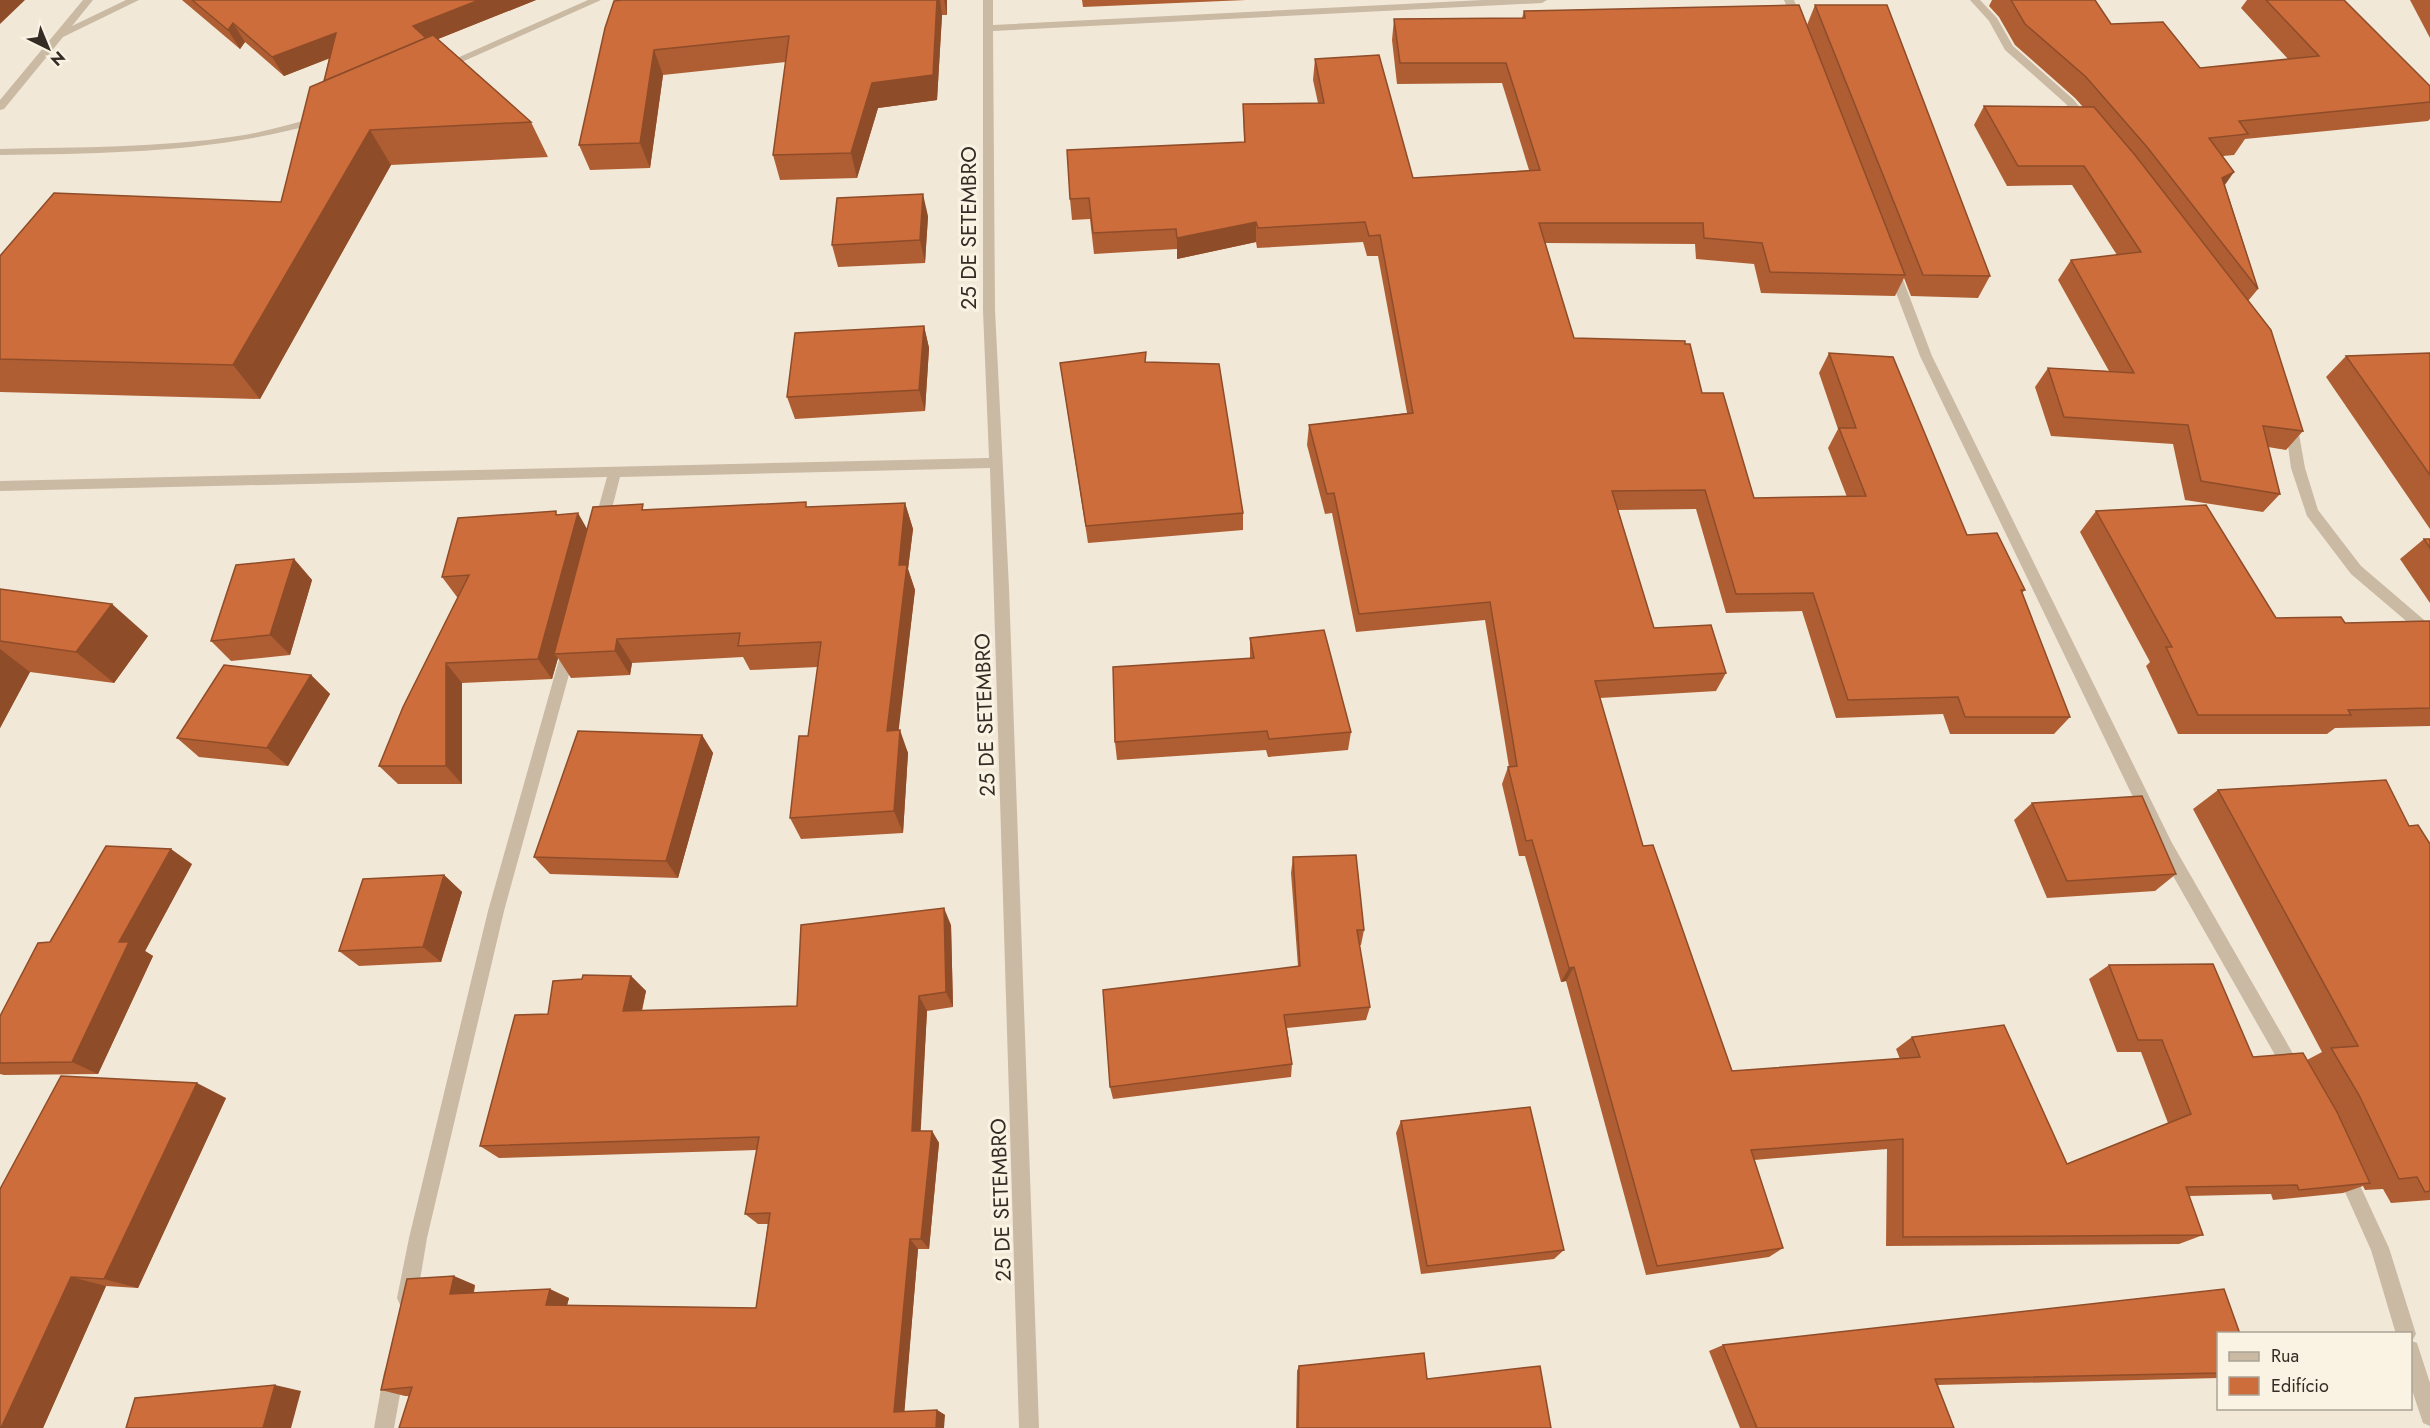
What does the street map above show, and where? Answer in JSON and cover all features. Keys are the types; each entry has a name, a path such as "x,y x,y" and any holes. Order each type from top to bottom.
{"street":[{"path":"0,107 88,0"},
{"path":"58,36 134,0"},
{"path":"432,72 596,0"},
{"name":"25 DE SETEMBRO","path":"988,0 989,310 1003,600 1029,1428"},
{"path":"989,28 1542,0"},
{"path":"1789,0 1806,44"},
{"path":"1975,0 1993,20 2009,48 2068,101 2091,127"},
{"path":"0,152 196,147 271,134 334,115"},
{"path":"1888,256 1926,356 2166,848 2301,1085"},
{"path":"2289,412 2298,468 2312,512 2356,570 2430,633"},
{"path":"0,486 995,463"},
{"path":"598,538 615,472"},
{"path":"404,1316 418,1238 495,911 572,638"},
{"path":"2338,1156 2380,1248 2405,1332"},
{"path":"2412,1357 2430,1416"},
{"path":"384,1428 396,1361"}],"building":[{"path":"192,0 479,0 413,26 426,38 324,81 336,33 272,57 233,23 228,30"},
{"path":"937,0 933,75 872,83 851,153 773,155 789,36 654,50 640,143 579,145 605,28 614,1"},
{"path":"2011,0 2095,0 2111,24 2163,22 2200,68 2319,56 2266,0 2344,0 2430,86 2430,102 2239,121 2248,134 2209,138 2234,172 2222,178 2258,289 2147,147 2086,77 2025,24"},
{"path":"1799,5 1905,275 1770,272 1762,243 1704,238 1703,223 1539,223 1574,338 1685,341 1685,344 1690,344 1702,393 1723,393 1754,498 1866,496 1839,428 1856,428 1829,353 1893,357 1967,535 1997,533 2025,590 2021,590 2070,717 1965,717 1958,697 1848,700 1813,593 1736,594 1705,490 1612,491 1654,628 1711,625 1726,673 1595,681 1643,846 1653,845 1732,1071 1920,1057 1912,1037 2004,1025 2067,1164 2191,1114 2162,1040 2138,1040 2109,965 2213,964 2253,1057 2303,1053 2337,1112 2370,1183 2299,1190 2297,1185 2186,1187 2203,1235 1903,1237 1903,1139 1751,1150 1783,1248 1657,1266 1574,967 1569,968 1532,840 1526,841 1508,767 1517,766 1490,602 1359,614 1334,493 1327,494 1309,425 1413,413 1380,235 1369,236 1365,222 1258,228 1256,222 1177,238 1176,229 1093,233 1089,198 1070,199 1067,150 1245,142 1243,104 1324,103 1315,59 1379,55 1413,178 1540,170 1506,63 1400,63 1394,19 1525,18 1524,11"},
{"path":"1815,5 1887,5 1990,276 1923,275"},
{"path":"433,35 531,122 370,130 233,365 0,359 0,256 54,193 281,202 310,87"},
{"path":"1984,106 2094,107 2135,155 2271,330 2303,431 2263,426 2280,494 2201,481 2188,425 2064,417 2048,368 2134,373 2071,260 2141,252 2084,166 2018,166"},
{"path":"923,194 920,240 832,245 837,198"},
{"path":"924,326 919,390 787,397 795,333"},
{"path":"1146,352 1145,362 1219,364 1243,513 1086,526 1060,363"},
{"path":"2430,353 2430,475 2346,356"},
{"path":"806,502 806,507 905,503 899,565 907,565 887,731 900,730 894,811 790,818 799,736 808,736 821,642 738,646 740,633 617,639 615,651 554,654 593,507 643,504 642,510"},
{"path":"2206,505 2276,618 2341,617 2345,623 2430,621 2430,708 2348,710 2351,715 2198,715 2166,647 2172,647 2096,511"},
{"path":"556,511 556,515 578,513 538,659 446,663 446,766 379,766 403,707 469,575 442,577 458,518"},
{"path":"2424,539 2430,539 2430,548"},
{"path":"294,559 270,635 211,641 236,565"},
{"path":"0,589 112,604 76,652 0,641"},
{"path":"1324,630 1351,732 1269,739 1267,731 1115,742 1113,667 1254,658 1250,638"},
{"path":"224,665 311,675 267,748 177,738"},
{"path":"578,731 702,735 666,861 534,857"},
{"path":"2386,780 2409,826 2418,825 2430,844 2430,1191 2425,1192 2417,1177 2399,1179 2359,1095 2331,1048 2358,1046 2218,790"},
{"path":"2142,796 2176,874 2067,881 2032,803"},
{"path":"106,846 171,849 119,942 129,942 72,1062 0,1063 0,1016 38,943 50,942"},
{"path":"1356,855 1364,930 1357,930 1370,1007 1284,1015 1292,1064 1110,1087 1103,990 1300,966 1293,857"},
{"path":"444,875 423,947 339,951 363,879"},
{"path":"944,908 946,992 919,996 912,1131 932,1131 921,1239 910,1239 894,1412 937,1410 936,1428 399,1428 412,1387 381,1390 407,1279 454,1276 450,1294 550,1289 546,1305 756,1308 770,1213 745,1214 759,1137 480,1146 515,1015 548,1014 553,981 582,979 583,975 631,976 623,1011 797,1006 801,925"},
{"path":"61,1076 197,1083 104,1279 71,1277 0,1428 0,1189"},
{"path":"1530,1107 1564,1250 1427,1266 1401,1121"},
{"path":"2224,1289 2239,1332 2217,1332 2217,1373 1935,1379 1954,1428 1757,1428 1723,1345"},
{"path":"1424,1353 1427,1379 1540,1366 1551,1428 1298,1428 1299,1366"},
{"path":"275,1385 263,1428 126,1428 135,1398"}]}
